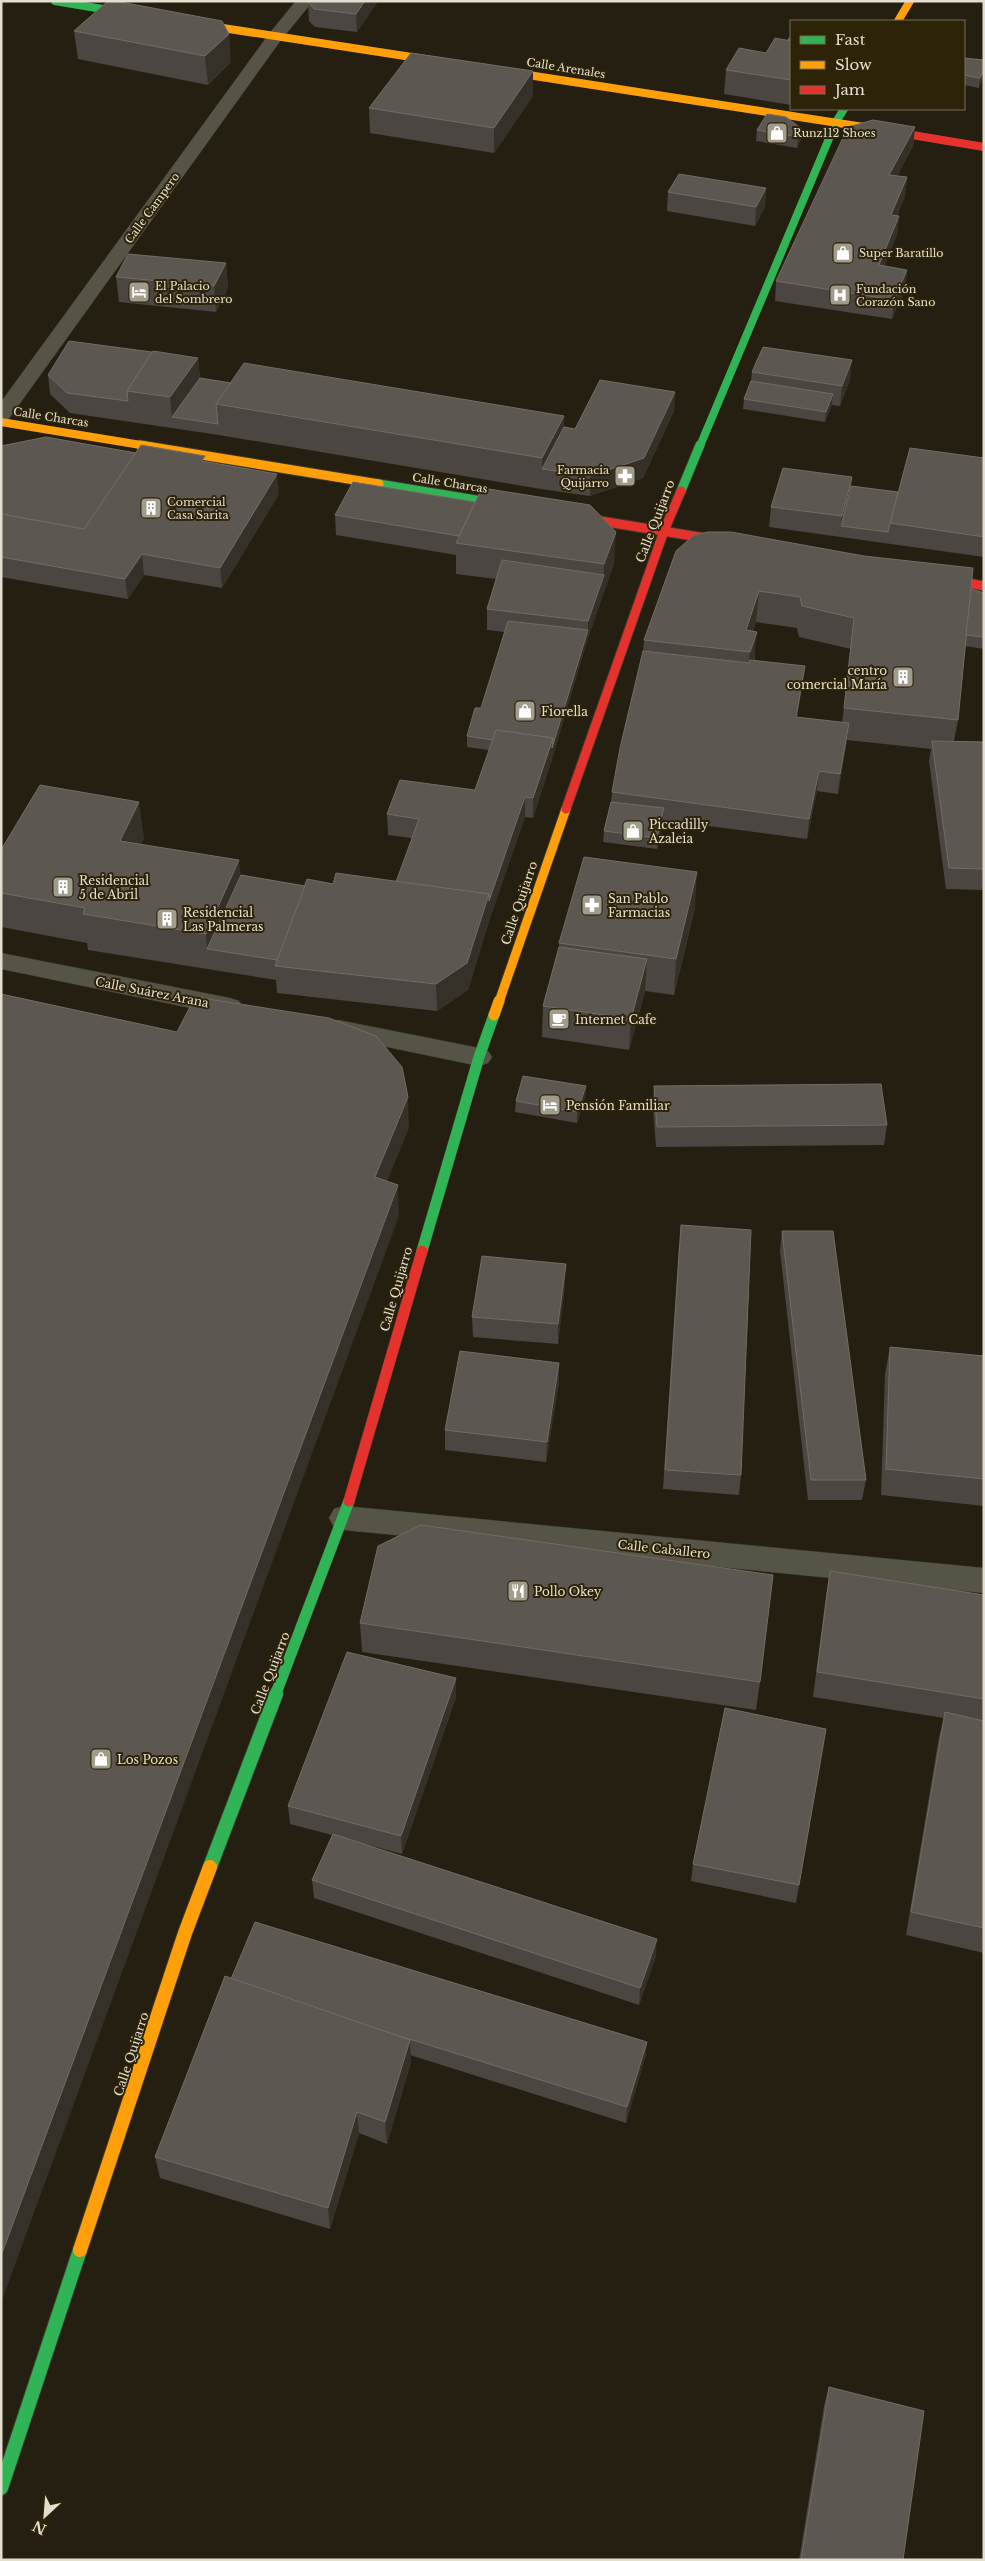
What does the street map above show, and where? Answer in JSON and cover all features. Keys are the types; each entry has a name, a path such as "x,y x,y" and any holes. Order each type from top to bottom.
{"street":[{"path":"55,1 150,17"},
{"name":"Calle Campero","path":"1,416 275,37 305,1"},
{"path":"899,20 910,1"},
{"path":"179,21 452,64"},
{"name":"Calle Arenales","path":"482,68 836,122 984,147"},
{"name":"Calle Quijarro","path":"1,2488 185,1933 344,1518 479,1057 664,531 836,122 843,110"},
{"name":"Calle Charcas","path":"1,422 528,509"},
{"path":"557,513 742,544"},
{"path":"926,576 984,586"},
{"name":"Calle Suárez Arana","path":"1,961 255,1012"},
{"path":"313,1024 479,1057"},
{"name":"Calle Caballero","path":"344,1518 984,1580"}],"building":[{"path":"108,1 222,21 229,34 205,56 74,31"},
{"path":"309,1 365,1 356,14 314,9"},
{"path":"775,38 790,41 790,80 726,70 739,48 766,53"},
{"path":"411,53 533,71 494,128 369,108"},
{"path":"965,58 984,60 984,70 980,78 965,75"},
{"path":"767,114 786,117 802,129 798,137 757,130"},
{"path":"873,120 915,127 889,175 907,177 891,215 899,216 879,265 907,270 894,300 776,281 848,127"},
{"path":"679,174 766,188 756,207 668,192"},
{"path":"128,254 226,263 214,286 116,277"},
{"path":"69,341 152,352 127,391 128,401 67,393 48,375"},
{"path":"763,347 852,360 842,386 752,372"},
{"path":"153,351 198,358 170,397 127,391"},
{"path":"244,363 564,416 542,458 216,404"},
{"path":"200,378 231,383 216,404 218,424 172,417"},
{"path":"600,380 675,392 644,458 590,476 542,469 564,427 575,429"},
{"path":"751,381 833,394 826,412 744,399"},
{"path":"46,437 136,453 84,529 1,514 1,446"},
{"path":"141,445 205,456 202,461 277,474 220,568 142,554 125,579 1,557 1,514 84,529"},
{"path":"910,448 984,458 984,537 890,523"},
{"path":"783,468 852,477 842,516 771,507"},
{"path":"353,482 475,502 459,536 335,515"},
{"path":"851,486 898,492 888,532 841,526"},
{"path":"482,488 590,505 616,532 604,564 456,543"},
{"path":"708,532 731,532 864,556 973,568 958,720 844,708 854,618 802,606 800,597 759,591 746,630 757,632 750,652 644,640 676,551 694,535"},
{"path":"502,560 604,575 588,621 487,609"},
{"path":"971,589 984,593 984,637 966,635"},
{"path":"508,621 588,630 552,748 553,738 496,730 493,740 467,736 475,708 481,708"},
{"path":"643,651 749,663 750,660 805,666 796,717 849,723 840,774 819,771 809,819 612,792 620,748"},
{"path":"496,730 553,738 533,798 525,797 489,901 489,894 396,882 419,819 387,814 400,780 475,790"},
{"path":"932,741 984,742 984,869 949,868"},
{"path":"40,785 139,802 120,841 239,860 206,934 83,914 85,908 1,893 1,850"},
{"name":"Piccadilly Azaleia","path":"611,802 664,808 657,838 604,831"},
{"path":"584,857 697,872 676,959 559,943"},
{"path":"336,873 489,894 467,963 436,984 275,966 307,879 333,884"},
{"path":"241,875 305,886 277,960 207,949"},
{"path":"559,947 647,959 631,1019 543,1006"},
{"name":"Los Pozos","path":"1,994 177,1032 195,997 329,1018 376,1036 402,1067 408,1097 375,1177 398,1185 1,2256"},
{"path":"523,1076 586,1086 577,1112 516,1101"},
{"path":"881,1084 887,1125 657,1127 654,1086"},
{"path":"681,1225 751,1230 741,1475 665,1470"},
{"path":"782,1231 833,1231 866,1480 811,1480"},
{"path":"482,1256 566,1264 558,1324 472,1317"},
{"path":"890,1347 984,1356 984,1479 886,1469"},
{"path":"460,1351 559,1363 547,1442 445,1430"},
{"path":"421,1525 773,1575 760,1682 360,1623 378,1546"},
{"path":"830,1571 984,1595 984,1699 817,1672"},
{"path":"347,1652 456,1678 401,1836 288,1806"},
{"path":"725,1708 826,1729 799,1885 693,1864"},
{"path":"945,1712 984,1721 984,1928 911,1912"},
{"path":"333,1834 657,1939 640,1988 312,1880"},
{"path":"255,1922 647,2042 627,2107 368,2026 231,1979"},
{"path":"225,1976 410,2040 385,2122 357,2112 328,2208 155,2157"},
{"path":"829,2387 924,2411 903,2560 801,2560"}],"traffic: fast":[{"path":"55,1 138,15"},
{"path":"681,491 836,122 843,110"},
{"path":"379,484 513,506"},
{"path":"422,1251 479,1057 494,1015"},
{"path":"210,1867 349,1501"},
{"path":"1,2488 80,2250"}],"traffic: slow":[{"path":"899,20 910,1"},
{"path":"190,23 444,62"},
{"path":"496,70 870,128"},
{"path":"1,422 379,484"},
{"path":"494,1015 566,809"},
{"path":"80,2250 185,1933 210,1867"}],"traffic: jam":[{"path":"870,128 984,147"},
{"path":"566,809 664,531 681,491"},
{"path":"570,516 730,542"},
{"path":"935,577 984,586"},
{"path":"349,1501 422,1251"}],"place":[{"name":"Runz112 Shoes","path":"777,133"},
{"name":"Super Baratillo","path":"843,253"},
{"name":"El Palacio del Sombrero","path":"139,292"},
{"name":"Fundación Corazón Sano","path":"840,295"},
{"name":"Farmacia Quijarro","path":"625,476"},
{"name":"Comercial Casa Sarita","path":"151,508"},
{"name":"centro comercial María","path":"903,677"},
{"name":"Fiorella","path":"525,711"},
{"name":"Piccadilly Azaleia","path":"633,831"},
{"name":"Residencial 5 de Abril","path":"63,887"},
{"name":"San Pablo Farmacias","path":"592,905"},
{"name":"Residencial Las Palmeras","path":"167,919"},
{"name":"Internet Cafe","path":"559,1019"},
{"name":"Pensión Familiar","path":"550,1105"},
{"name":"Pollo Okey","path":"518,1591"},
{"name":"Los Pozos","path":"101,1759"}]}
